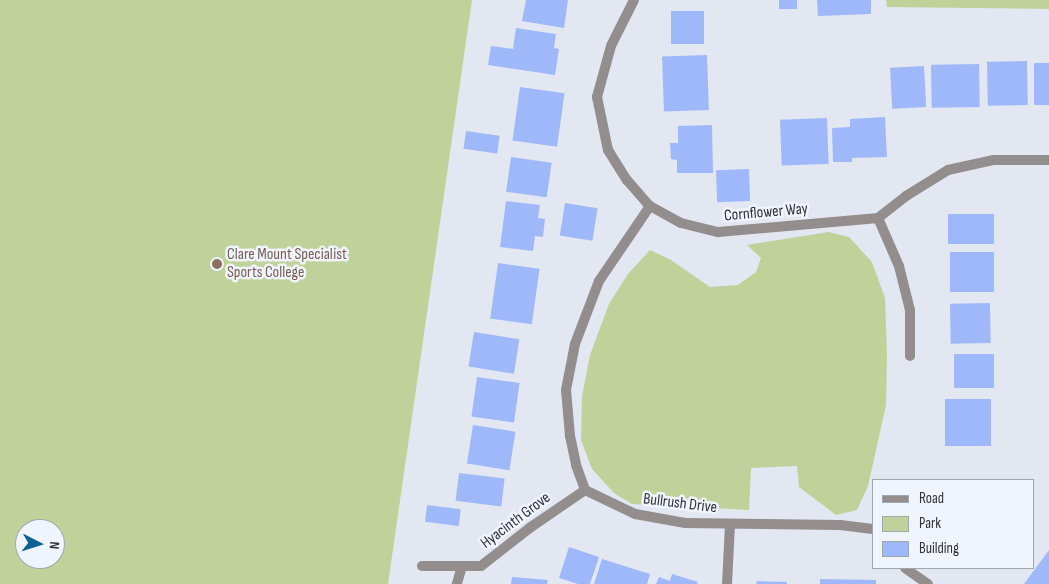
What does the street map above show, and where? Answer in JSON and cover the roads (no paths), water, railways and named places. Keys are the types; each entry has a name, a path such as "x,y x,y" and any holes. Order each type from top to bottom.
{"street":[{"name":"Cornflower Way","path":"634,0 611,46 597,97 608,150 627,180 650,206 681,223 718,232 878,218"},
{"path":"910,356 910,310 899,266 878,218 906,196 948,170 994,160 1049,160"},
{"path":"586,490 576,465 570,436 566,390 575,344 599,281 650,206"},
{"name":"Bullrush Drive","path":"586,490 635,514 685,523 840,525 872,529"},
{"name":"Hyacinth Grove","path":"422,566 480,566 530,527 586,490"},
{"path":"728,584 730,524"},
{"path":"457,584 462,566"},
{"path":"906,569 928,584"}],"place":[{"name":"Clare Mount Specialist Sports College","path":"217,264"}]}
